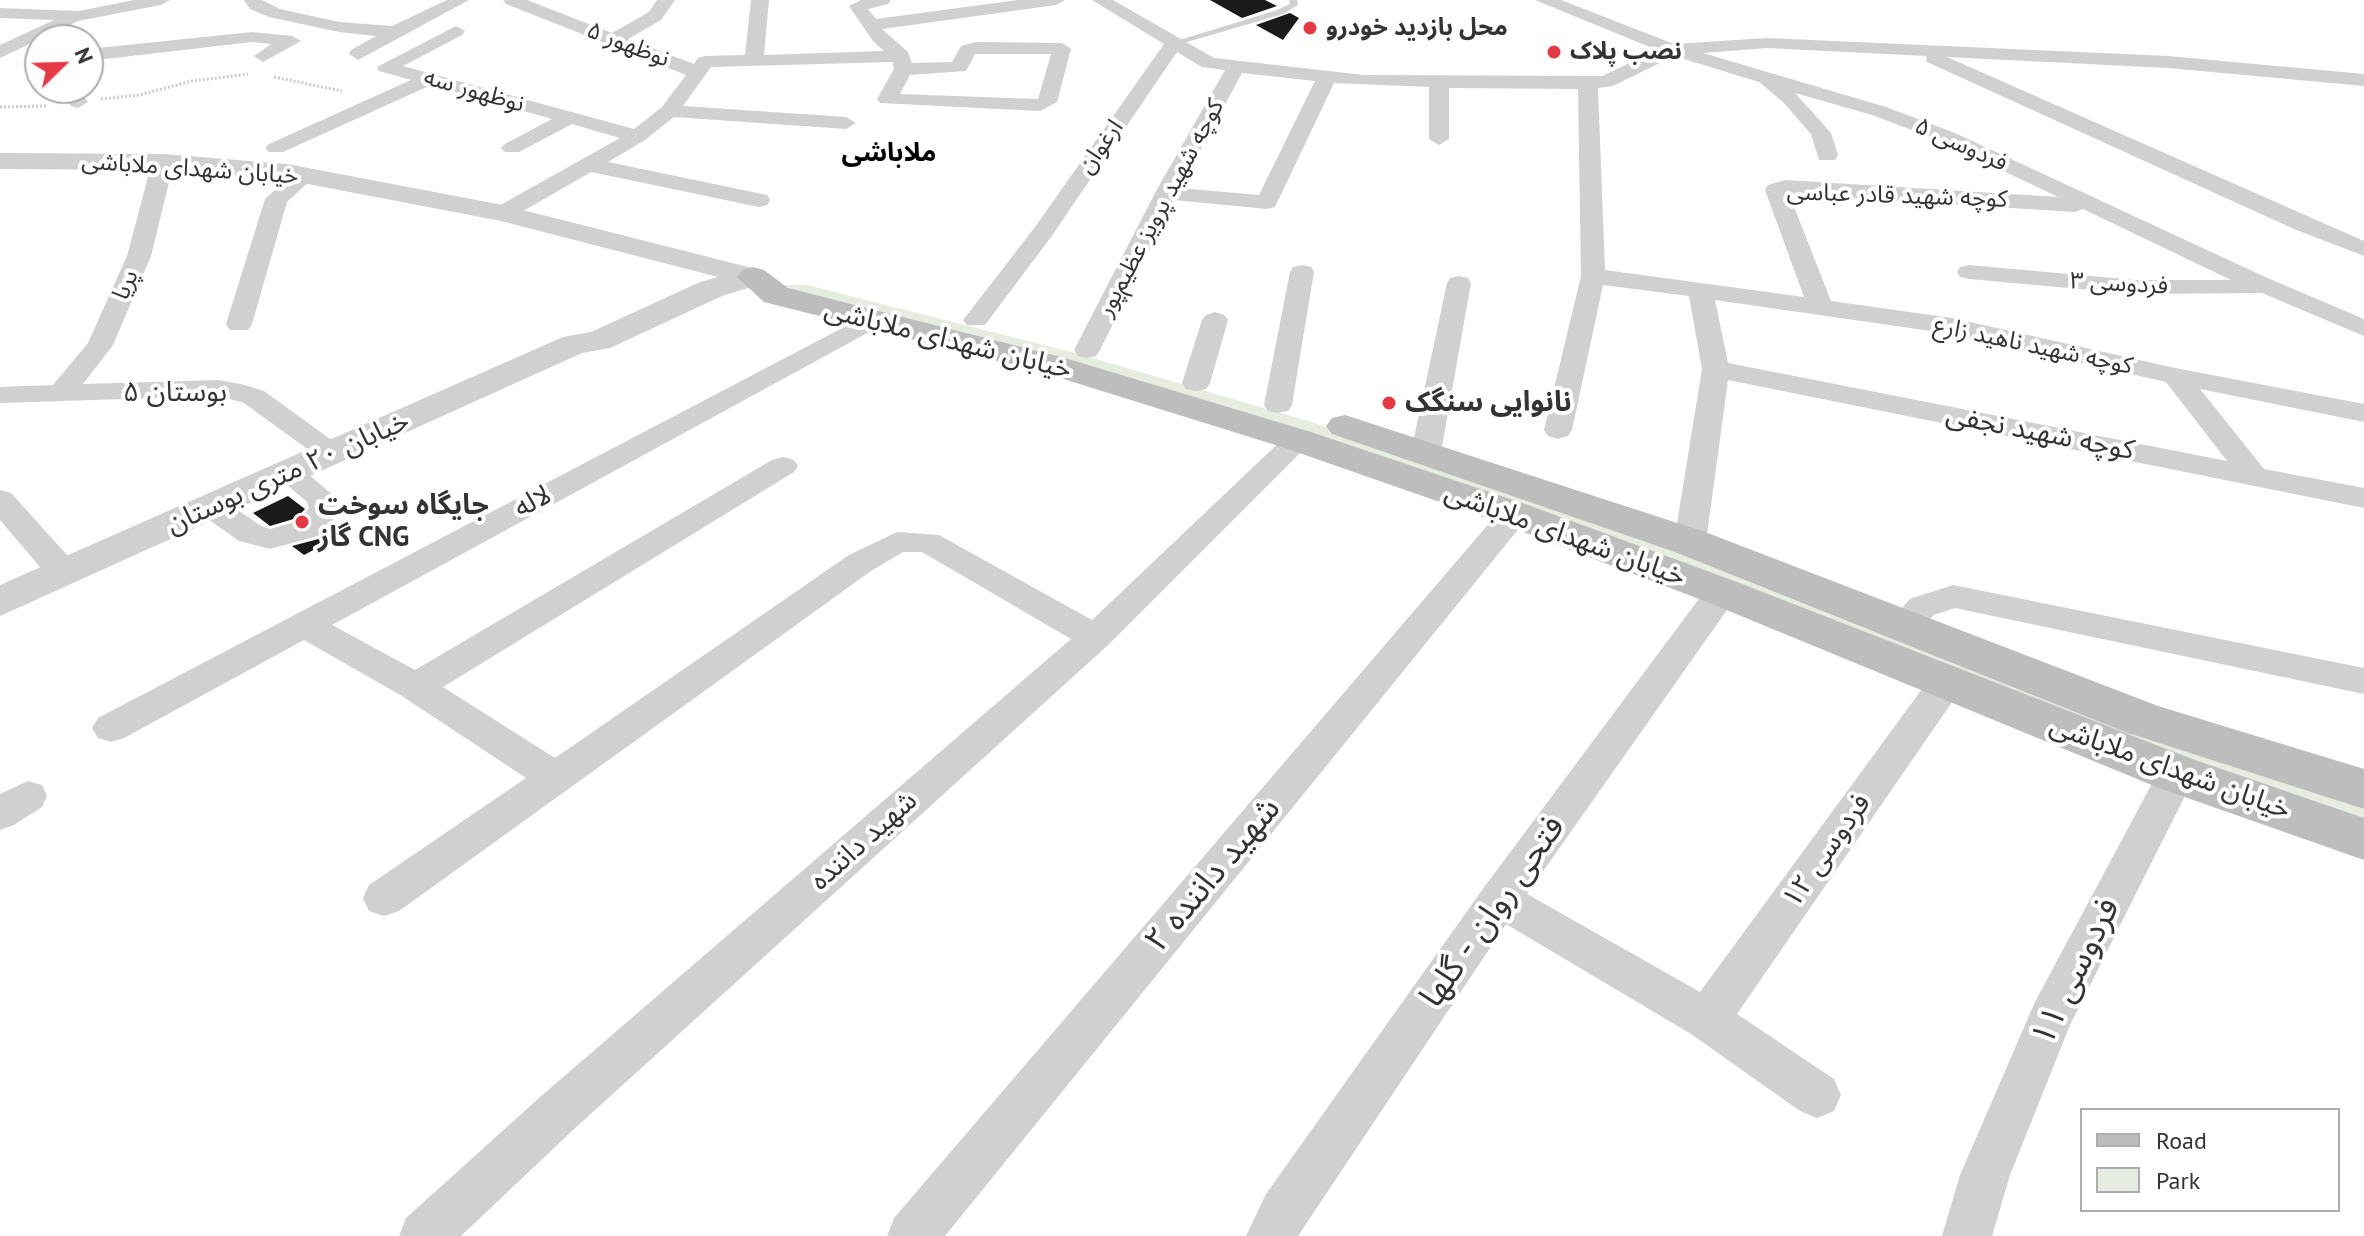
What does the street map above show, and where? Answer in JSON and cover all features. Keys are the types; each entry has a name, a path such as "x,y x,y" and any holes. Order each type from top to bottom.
{"main road":[{"name":"خیابان شهدای ملاباشی","path":"753,277 793,278 976,320 1278,405 1426,452 1690,542 2142,719 2364,789"},
{"name":"خیابان شهدای ملاباشی","path":"753,277 776,295 1053,365 1298,440 1514,514 1722,592 2177,774 2364,839"}],"street":[{"path":"0,13 79,16 161,0"},
{"path":"253,0 256,5 275,13 339,27 395,32"},
{"path":"358,54 460,0"},
{"name":"نوظهور ۵","path":"512,0 699,73"},
{"path":"612,40 655,16 666,0"},
{"path":"754,59 760,0"},
{"path":"882,0 859,3 858,6 902,62"},
{"path":"870,25 1056,0"},
{"path":"1101,0 1209,63 1364,81 1606,82 1672,50 1767,43 2168,62 2364,80"},
{"name":"فردوسی ۵","path":"1544,0 1597,18 1672,50 1758,73 1924,127 2364,328"},
{"path":"0,52 79,16"},
{"name":"نوظهور سه","path":"456,31 386,67 638,136"},
{"path":"104,53 252,37 292,41 263,56"},
{"name":"ارغوان","path":"976,320 1043,232 1174,43"},
{"path":"503,213 638,136 669,111 705,62 710,60 902,62 954,68 959,67 968,50 976,48 1062,49 1046,104 1005,114 887,99 902,62"},
{"path":"1916,49 2287,218 2364,249"},
{"path":"0,62 24,61"},
{"name":"کوچه شهید پرویز عظیم‌پور","path":"1087,350 1166,193 1236,67"},
{"path":"1758,73 1790,98 1821,133 1827,155"},
{"path":"1166,193 1267,202 1327,77"},
{"path":"276,148 429,79"},
{"path":"1439,82 1439,139"},
{"path":"1558,430 1593,276 1588,83"},
{"path":"669,111 846,123"},
{"path":"512,148 568,118"},
{"name":"خیابان شهدای ملاباشی","path":"3,164 163,162 258,169 503,213 753,277"},
{"name":"پریا","path":"60,394 100,345 139,256 163,162"},
{"path":"591,165 759,200"},
{"path":"239,324 276,199 304,176"},
{"name":"کوچه شهید قادر عباسی","path":"1821,309 1776,190 1785,187 2095,206"},
{"name":"خیابان ۲۰ متری بوستان","path":"575,344 586,330 678,284 685,269 679,258"},
{"path":"1278,405 1302,272"},
{"name":"فردوسی ۳","path":"1969,272 2135,287 2270,287"},
{"name":"کوچه شهید ناهید زارع","path":"1593,276 1952,326 2175,376 2364,413"},
{"name":"خیابان ۲۰ متری بوستان","path":"0,602 575,344 598,341 711,289 753,277"},
{"path":"1426,452 1459,283"},
{"path":"1690,542 1716,369 1700,290"},
{"path":"1196,383 1215,320"},
{"name":"لاله","path":"111,728 871,321"},
{"name":"کوچه شهید نجفی","path":"1716,369 2364,498"},
{"path":"2175,376 2253,475"},
{"name":"بوستان ۵","path":"0,395 219,388 254,397 331,453"},
{"name":"شهید داننده","path":"424,1236 556,1114 1095,637 1298,440"},
{"path":"415,687 783,466"},
{"path":"212,507 250,534 270,539 310,528 325,509 320,497 288,473"},
{"path":"0,500 64,573"},
{"name":"شهید داننده ۲","path":"912,1236 1514,514"},
{"path":"384,898 553,776 860,563 897,542 928,542 1095,637"},
{"name":"فتحی روان - گلها","path":"1271,1236 1284,1212 1500,899 1722,592"},
{"path":"1902,626 1922,607 1953,596 2364,681"},
{"path":"304,625 415,687 553,776"},
{"name":"فردوسی ۱۲","path":"1707,1019 1946,683"},
{"name":"فردوسی ۱۱","path":"1967,1236 1985,1175 2051,1017 2177,774"},
{"path":"1500,899 1707,1019 1817,1095"}],"lane":[{"path":"1174,43 1280,12 1294,5 1293,0"}],"path":[{"path":"104,95 139,95 192,81 259,75"},
{"path":"271,77 382,100"},
{"path":"0,107 24,103"}],"green space":[{"path":"784,285 807,285 1079,354 1308,421 1529,493 2364,801 2364,823 2186,760 1725,583 805,297"}],"building":[{"path":"1210,0 1265,0 1277,6 1242,18"},
{"path":"1290,13 1299,18 1283,40 1256,25"},
{"path":"288,496 305,509 297,518 270,526 253,513"},
{"path":"330,528 340,536 304,555 292,546 322,538"}],"place":[{"name":"محل بازدید خودرو","path":"1310,28"},
{"name":"نصب پلاک","path":"1554,52"},
{"name":"نانوایی سنگک","path":"1389,403"},
{"name":"جایگاه سوخت گاز CNG","path":"302,522"}],"district":[{"name":"ملاباشی","path":"889,154"}]}
